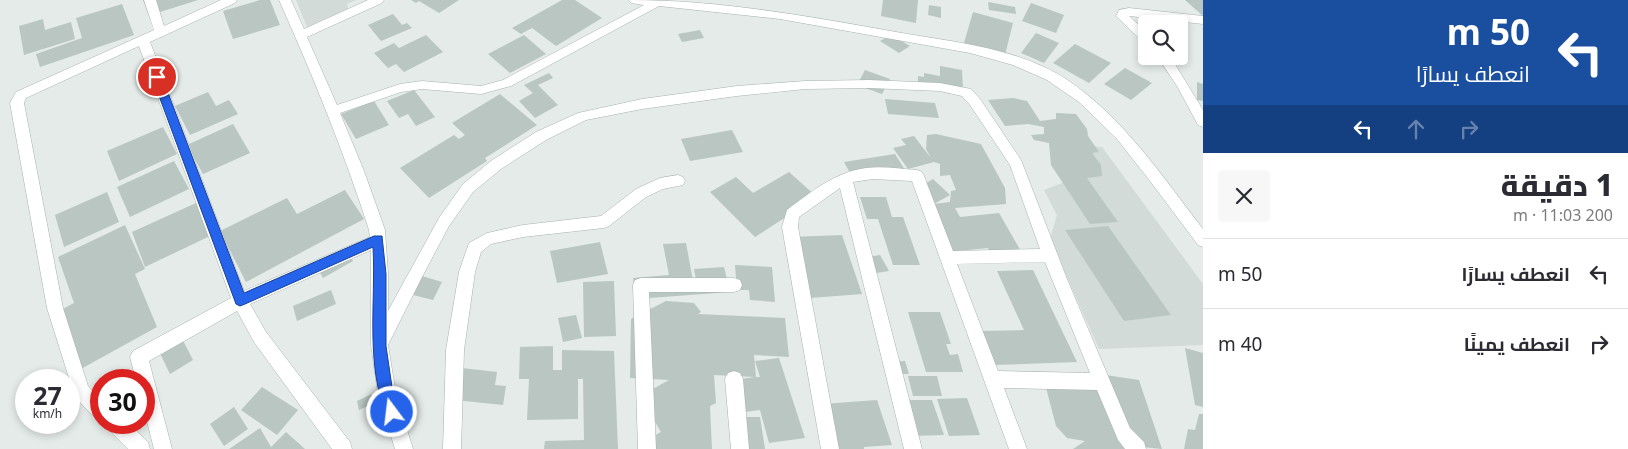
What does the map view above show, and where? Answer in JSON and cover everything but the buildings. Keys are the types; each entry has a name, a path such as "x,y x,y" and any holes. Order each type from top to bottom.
{"street":[{"path":"150,0 160,32"},
{"path":"90,400 81,391 55,308 17,103 21,95 231,0"},
{"path":"285,0 333,111 377,230 380,274 379,346 387,394 404,449"},
{"path":"301,35 378,0"},
{"path":"635,0 780,15 970,49 1000,56 1035,69 1061,82 1099,111 1140,159 1203,241"},
{"path":"333,111 400,88 422,85 481,90 507,84 656,3"},
{"path":"1138,31 1122,16 1123,13 1132,12 1149,15"},
{"path":"1188,22 1203,20"},
{"path":"143,40 240,301 260,337 343,449"},
{"path":"1169,65 1203,122"},
{"path":"379,346 415,274 444,222 468,188 496,165 541,136 583,116 642,104 737,91 869,84 940,87 966,92 975,102 1016,164 1050,255 1124,434 1137,449"},
{"path":"830,449 790,226 792,214 845,179 861,175 917,176 1018,449"},
{"path":"845,179 913,449"},
{"path":"452,449 455,350 467,272 474,248 486,239 523,231 604,222 641,194 660,184 678,181"},
{"path":"163,449 139,357 240,301 378,240"},
{"path":"947,258 1050,255"},
{"path":"647,449 641,285 734,285"},
{"path":"734,379 740,449"},
{"path":"992,379 1102,382"},
{"path":"125,434 141,449"}],"shaded area":[{"path":"296,0 356,0 347,4 348,9 307,27"},
{"path":"1051,144 1102,147 1203,284 1203,345 1099,349 1050,239 1057,215 1044,190 1067,181"}],"route":[{"path":"157,77 240,301 378,240 380,274 379,346 392,412"}]}
